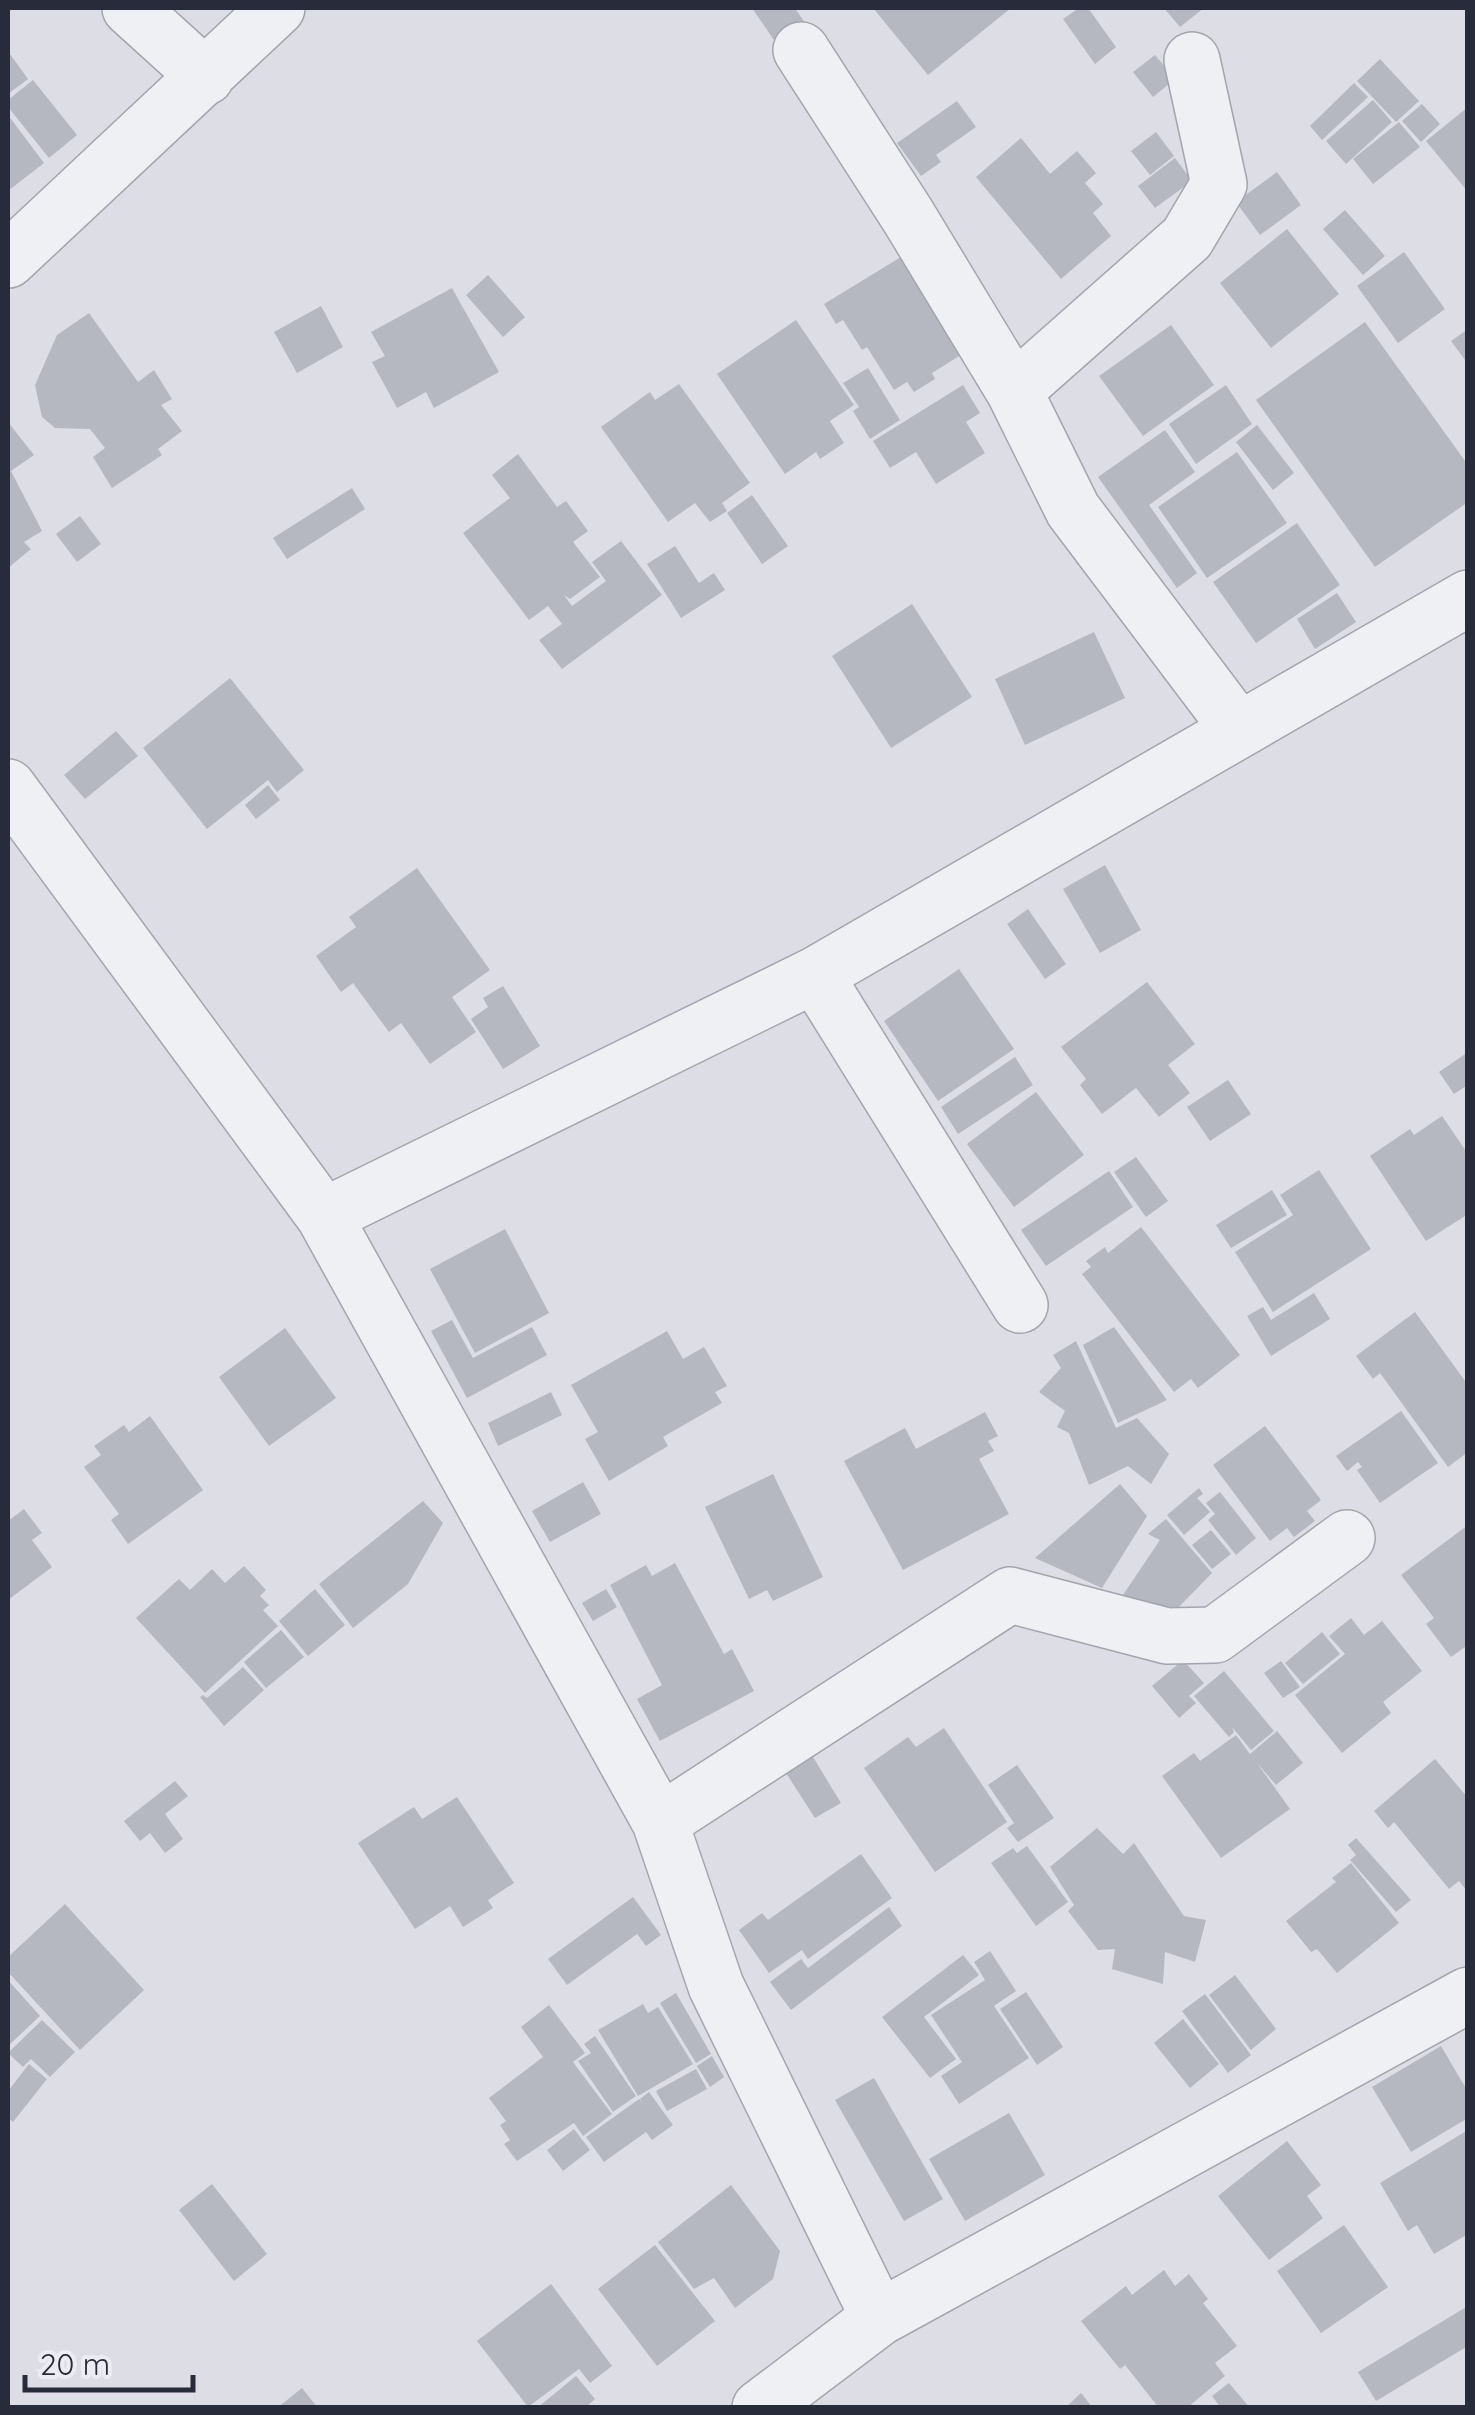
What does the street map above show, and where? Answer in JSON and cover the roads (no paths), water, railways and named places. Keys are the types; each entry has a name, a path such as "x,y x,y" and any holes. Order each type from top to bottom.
{"street":[{"path":"130,8 206,77"},
{"path":"8,260 277,8"},
{"path":"801,50 1014,391 1073,510 1238,730"},
{"path":"1014,391 1187,238 1219,184 1192,60"},
{"path":"324,1216 815,975 1468,598"},
{"path":"8,787 324,1216 660,1822 716,1986 879,2318"},
{"path":"815,975 1020,1305"},
{"path":"660,1822 1010,1595 1167,1636 1215,1635 1347,1538"},
{"path":"760,2408 879,2318 1468,1995"}]}
